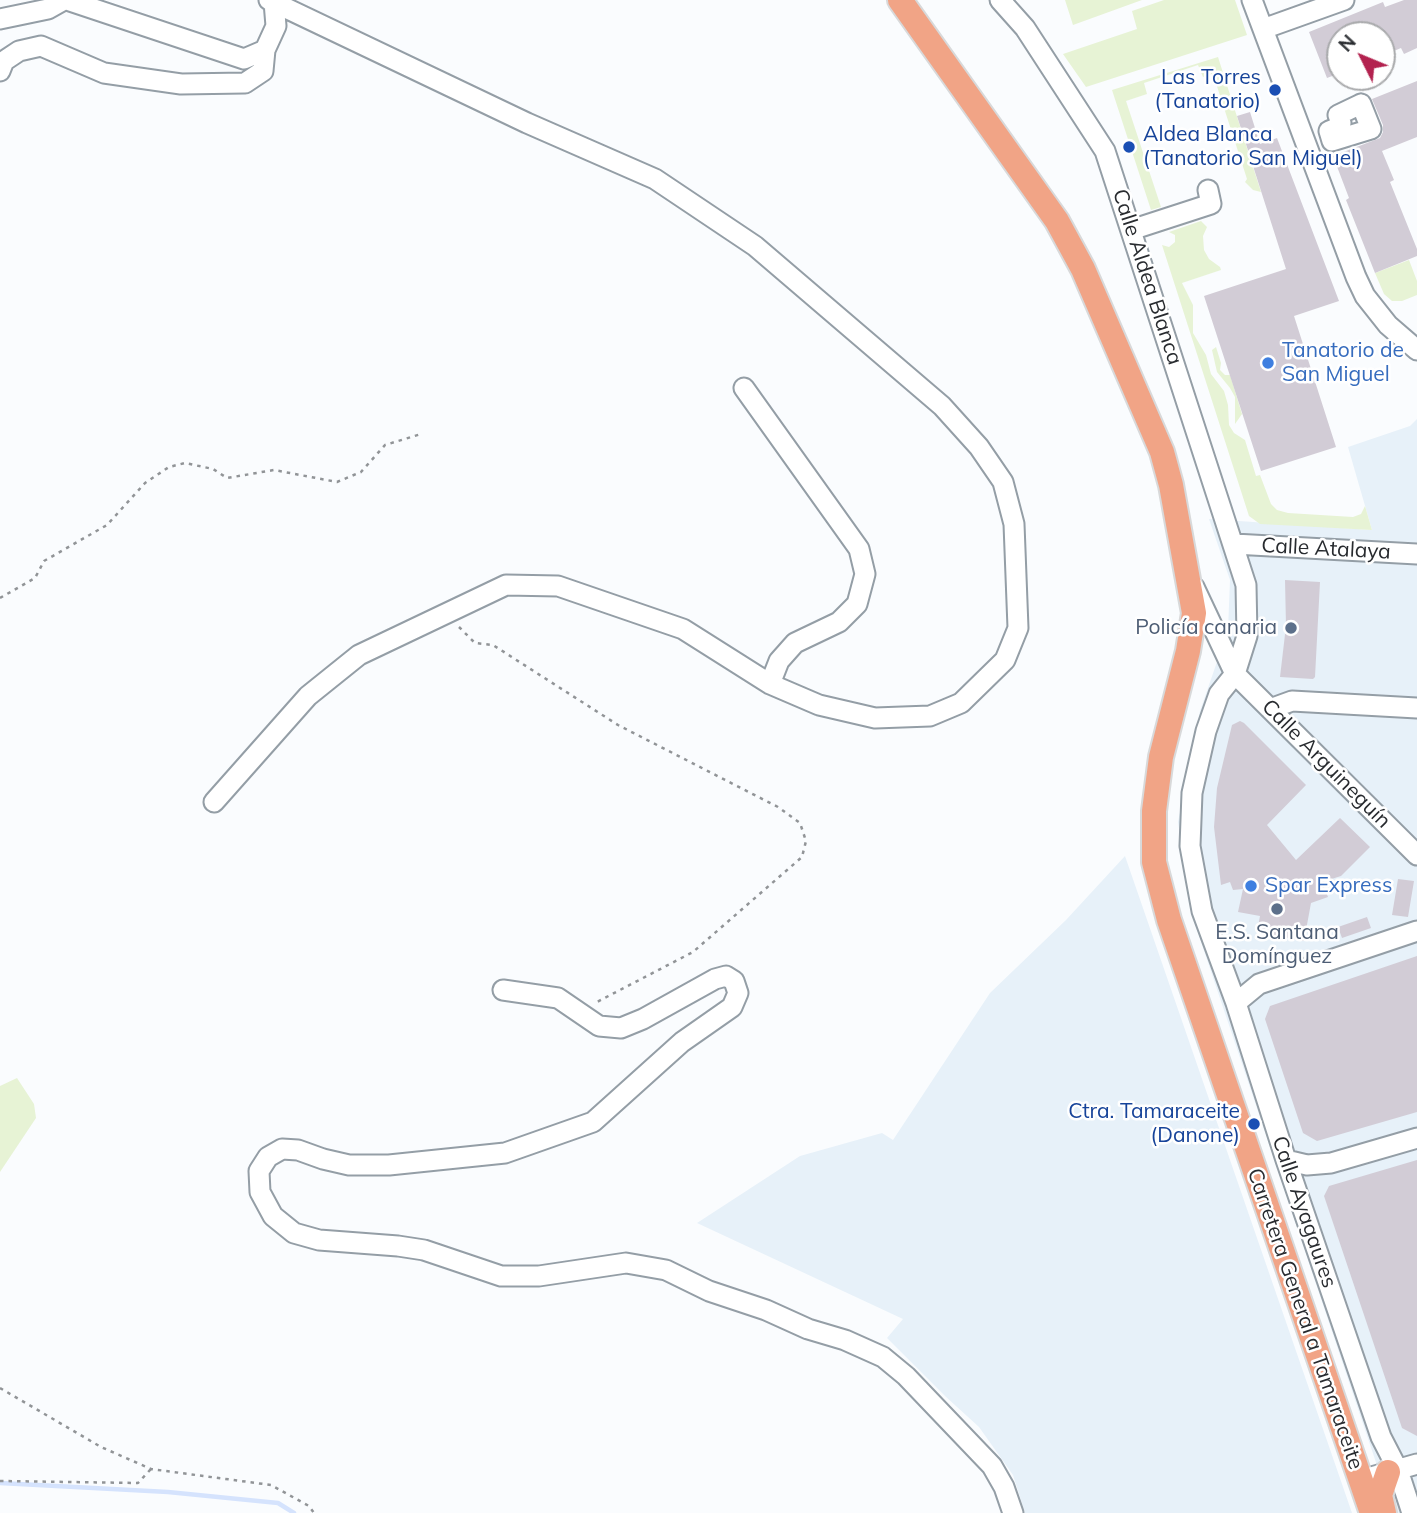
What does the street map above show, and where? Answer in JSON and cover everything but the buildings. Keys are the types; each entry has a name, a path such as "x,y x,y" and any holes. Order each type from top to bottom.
{"main road":[{"name":"Carretera General a Tamaraceite","path":"900,0 1057,221 1083,269 1162,452 1171,485 1194,613 1161,757 1154,811 1154,862 1178,946 1372,1513"},
{"path":"1384,1513 1380,1495 1401,1478"}],"street":[{"path":"0,19 48,9 66,0 244,59 265,50"},
{"name":"Calle Aldea Blanca","path":"1000,0 1025,28"},
{"name":"Calle Aldea Blanca","path":"1012,0 1025,28 1105,151 1234,544"},
{"path":"1252,0 1356,277 1365,296 1388,325 1417,351"},
{"path":"1263,29 1344,0"},
{"path":"0,71 5,61 19,51 41,46 104,73 181,84 245,83 263,71 265,50 276,26 272,1"},
{"path":"214,802 309,696 359,655 506,585 558,586 683,629 770,684 819,705 875,718 930,716 961,703 1005,660 1018,628 1014,524 1003,482 979,447 931,397 755,246 655,179 527,122 272,1"},
{"path":"1131,230 1211,204 1208,190"},
{"path":"744,388 859,549 864,574 857,604 839,622 795,643 779,661 770,684"},
{"name":"Calle Atalaya","path":"1234,544 1337,556 1417,554"},
{"name":"Calle Ayagaures","path":"1234,544 1246,585 1247,636 1235,674 1219,694 1206,731 1192,793 1190,846 1202,911 1236,1003 1286,1160 1381,1437 1401,1478 1412,1513"},
{"name":"Calle Arguineguín","path":"1188,575 1235,674 1417,855"},
{"path":"1270,709 1292,701 1417,708"},
{"path":"1236,1003 1259,984 1417,931"},
{"path":"503,990 558,998 599,1026 621,1028 643,1019 715,979 726,976 734,981 738,993 732,1007 682,1042 593,1122 505,1153 389,1165 349,1165 298,1150 282,1149 268,1157 259,1171 260,1192 273,1216 294,1233 319,1240 424,1250 501,1276 539,1276 626,1263 666,1270 709,1291 766,1310 807,1329 845,1340 883,1357 906,1376 992,1466 1013,1513"},
{"path":"1286,1160 1307,1166 1331,1163 1417,1138"},
{"path":"1361,1480 1401,1478 1417,1464"}],"path":[{"path":"0,598 35,578 44,561 107,526 145,483 169,467 185,463 213,468 227,478 275,470 338,482 361,472 385,445 421,434"},
{"path":"453,610 460,630 475,643 493,645 618,725 778,807 800,823 806,841 802,857 693,952 592,1004 587,1017"},
{"path":"0,1388 101,1447 151,1469 271,1485 309,1506 314,1513"},
{"path":"0,1481 138,1483 151,1469"}],"shaded area":[{"path":"1417,419 1417,1513 1393,1513 1192,915 1178,822 1200,711 1228,630 1230,580 1209,519 1372,530 1348,447 1410,426"},
{"path":"1125,856 1352,1513 1025,1513 1013,1475 979,1427 887,1338 903,1319 697,1223 800,1156 882,1133 893,1140 990,993 1066,920"}],"green space":[{"path":"1065,0 1142,0 1073,25"},
{"path":"1164,0 1235,0 1247,35 1086,87 1063,54 1137,29 1132,11"},
{"path":"1218,57 1261,192 1253,190 1245,182 1247,179 1213,74 1203,77 1198,65 1144,83 1147,94 1126,101 1161,207 1151,210 1112,90"},
{"path":"1201,221 1207,227 1203,236 1204,250 1221,270 1182,283 1193,305 1193,333 1206,355 1211,374 1224,391 1229,425 1234,433 1245,440 1256,476 1260,475 1271,504 1277,510 1288,513 1353,517 1361,514 1365,506 1372,530 1260,524 1249,516 1162,245 1169,247 1175,242 1175,235 1169,232"},
{"path":"1409,260 1417,281 1417,295 1402,301 1392,301 1384,294 1375,273"},
{"path":"1216,347 1221,363 1220,370 1225,375 1230,375 1242,414 1235,424 1235,397 1217,372 1212,350"},
{"path":"17,1078 34,1104 36,1118 0,1172 0,1086"}],"waterway":[{"path":"0,1483 168,1492 278,1503 294,1513"}],"place":[{"name":"Las Torres (Tanatorio)","path":"1275,90"},
{"name":"Aldea Blanca (Tanatorio San Miguel)","path":"1129,147"},
{"name":"Tanatorio de San Miguel","path":"1268,363"},
{"name":"Policía canaria","path":"1291,628"},
{"name":"Spar Express","path":"1251,886"},
{"name":"E.S. Santana Domínguez","path":"1277,909"},
{"name":"Ctra. Tamaraceite (Danone)","path":"1254,1124"}]}
